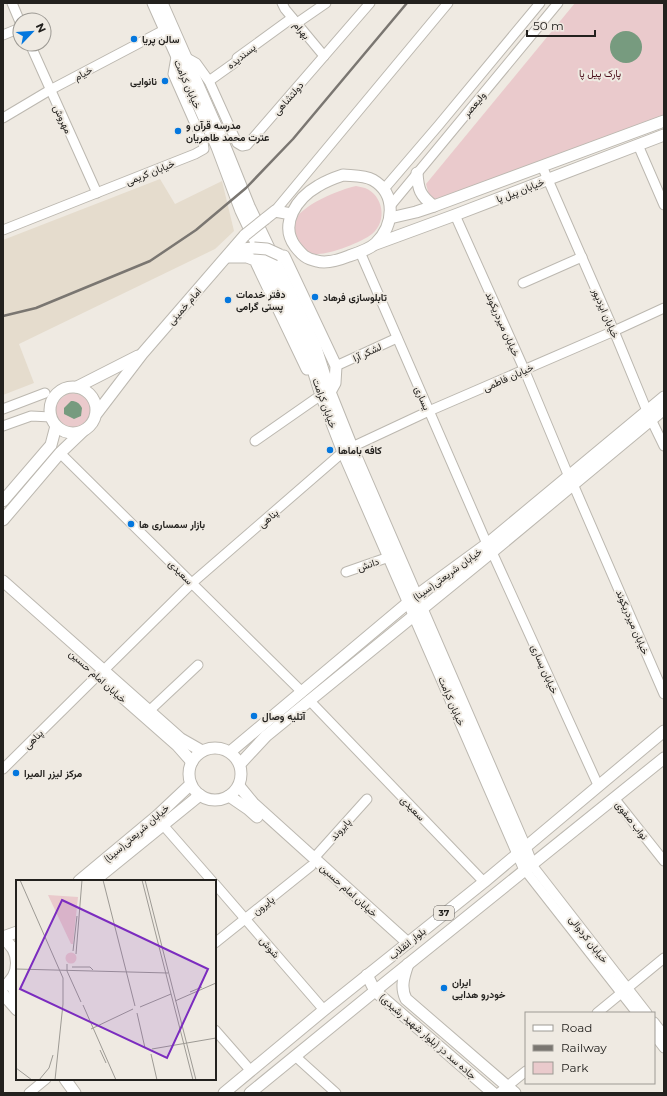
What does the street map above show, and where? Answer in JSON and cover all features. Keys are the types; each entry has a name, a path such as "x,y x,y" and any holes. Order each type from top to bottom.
{"main road":[{"name":"خیابان کرامت","path":"153,3 164,30 182,57"},
{"name":"خیابان کرامت","path":"162,3 182,57 224,144 249,206 315,345 326,394 389,557 419,612 529,867"},
{"name":"خیابان پیل پا","path":"390,218 434,206 664,121"},
{"name":"خیابان پیل پا","path":"376,244 664,135"},
{"path":"417,173 418,185 422,195 434,206"},
{"path":"227,258 241,249 254,248 267,249 282,255 322,262 339,260 360,252 376,244 383,234 390,218 391,205 384,189 372,180 358,176 343,175 328,180 316,187 300,200 291,214 288,227 291,241 306,259"},
{"path":"275,211 291,214"},
{"name":"امام خمینی","path":"96,413 142,354 227,258 245,235 275,211"},
{"path":"227,258 247,257 255,260 309,374 326,394 335,383 336,366 282,255"},
{"name":"امام خمینی","path":"77,387 142,354"},
{"path":"3,501 51,445 54,422 50,408 53,398 61,391 69,387 77,387 86,390 92,396 96,404 94,421 60,453 3,520"},
{"name":"خیابان شریعتی(سینا)","path":"230,752 419,612 490,548 649,415 664,397"},
{"name":"خیابان شریعتی(سینا)","path":"649,415 664,409"},
{"path":"54,422 65,432 83,432"},
{"name":"خیابان کرامت","path":"348,450 412,599"},
{"name":"خیابان شریعتی(سینا)","path":"240,764 305,696 412,599 490,548"},
{"name":"خیابان امام حسین","path":"3,581 66,637 101,673 177,745 192,762"},
{"name":"خیابان امام حسین","path":"3,591 101,673"},
{"path":"101,673 150,711 181,739 202,751"},
{"name":"بلوار انقلاب","path":"224,1093 367,975 484,882 664,731"},
{"path":"209,748 224,749 236,757 242,771 239,786 235,792 222,799 207,799 200,795 191,784 189,777 192,762 202,751 209,748"},
{"name":"بلوار انقلاب","path":"250,1093 375,990 664,758"},
{"name":"خیابان شریعتی(سینا)","path":"80,880 157,816 191,784"},
{"name":"خیابان امام حسین","path":"239,786 253,803 313,862 405,945"},
{"name":"خیابان شریعتی(سینا)","path":"95,880 200,795"},
{"name":"خیابان امام حسین","path":"229,796 248,809 313,862"},
{"path":"16,932 3,938 16,952"},
{"name":"جاده سد دز (بلوار شهید رشیدی)","path":"408,964 403,985 403,993 406,999 507,1091"},
{"path":"16,968 7,984 16,995"},
{"name":"جاده سد دز (بلوار شهید رشیدی)","path":"367,975 375,990 493,1093"},
{"path":"3,994 16,1009"},
{"path":"66,1080 75,1093"},
{"path":"75,1080 84,1093"}],"street":[{"name":"بهرام","path":"282,3 285,10 324,56"},
{"name":"پسندیده","path":"209,81 237,61 237,58 294,20 326,3"},
{"name":"دولتشاهی","path":"182,57 196,63 209,81 237,143 242,146 247,145 370,3"},
{"path":"275,211 448,3"},
{"name":"ولیعصر","path":"384,189 540,3"},
{"name":"ولیعصر","path":"391,205 558,3"},
{"name":"خیام","path":"3,118 50,90 164,30"},
{"name":"مهروش","path":"33,52 97,193"},
{"name":"خیابان کریمی","path":"3,230 195,154 204,149 203,142 173,74 182,57"},
{"path":"638,145 664,205"},
{"name":"خیابان ایزدپور","path":"542,166 582,256 649,415 664,446"},
{"name":"خیابان میردریکوند","path":"455,215 524,369 664,694"},
{"name":"یساری","path":"360,252 490,548"},
{"path":"523,283 582,256"},
{"name":"خیابان فاطمی","path":"348,450 429,411 664,308"},
{"name":"لشکر آرا","path":"336,366 397,338"},
{"path":"3,409 45,394"},
{"path":"256,441 326,394"},
{"path":"3,426 31,416 54,422"},
{"name":"پناهی","path":"3,769 192,583 348,450"},
{"name":"سعیدی","path":"60,453 305,696 484,882"},
{"name":"خیابان یساری","path":"490,548 598,786"},
{"name":"دانش","path":"346,572 389,557"},
{"path":"150,711 198,665"},
{"name":"نواب صفوی","path":"614,798 664,861"},
{"name":"پایروند","path":"313,862 367,799"},
{"path":"164,825 211,880"},
{"name":"پایرون","path":"216,942 313,862"},
{"name":"خیابان کردوالی","path":"529,867 624,991 646,1012"},
{"name":"شوش","path":"216,885 324,1010"},
{"path":"598,1012 664,958"},
{"name":"خیابان کردوالی","path":"624,991 635,1012"},
{"path":"655,1023 664,1035"},
{"path":"216,1031 251,1071"},
{"path":"655,1036 664,1048"},
{"path":"295,1056 336,1093"},
{"path":"507,1091 525,1072"},
{"path":"30,1093 45,1080"}],"shaded area":[{"path":"623,31 629,31 639,38 642,47 641,53 635,60 629,63 623,63 613,56 610,50 610,44 617,34"},
{"path":"160,179 175,204 222,181 234,231 215,249 19,344 34,383 3,395 3,240"},
{"path":"71,401 75,401 82,408 81,416 74,419 64,414 64,408"}],"green space":[{"name":"پارک پیل پا","path":"575,3 664,3 664,117 438,202 429,195 426,184"},
{"path":"356,186 371,191 379,202 382,216 377,229 372,234 354,244 338,250 315,254 304,250 300,246 294,231 294,223 297,217 303,210 321,199"},
{"path":"70,393 80,395 87,399 90,405 90,412 88,419 83,424 76,427 66,428 57,418 54,410 57,402"}],"railway":[{"path":"3,316 36,308 150,261 196,230 246,188 293,139 407,3"}],"place":[{"name":"سالن پریا","path":"134,39"},
{"name":"نانوایی","path":"165,81"},
{"name":"مدرسه قرآن و عترت محمد طاهریان","path":"178,131"},
{"name":"تابلوسازی فرهاد","path":"315,297"},
{"name":"دفتر خدمات پستی گرامی","path":"228,300"},
{"name":"کافه باماها","path":"330,450"},
{"name":"بازار سمساری ها","path":"131,524"},
{"name":"آتلیه وصال","path":"254,716"},
{"name":"مرکز لیزر المیرا","path":"16,773"},
{"name":"ایران خودرو هدایی","path":"444,988"}]}
